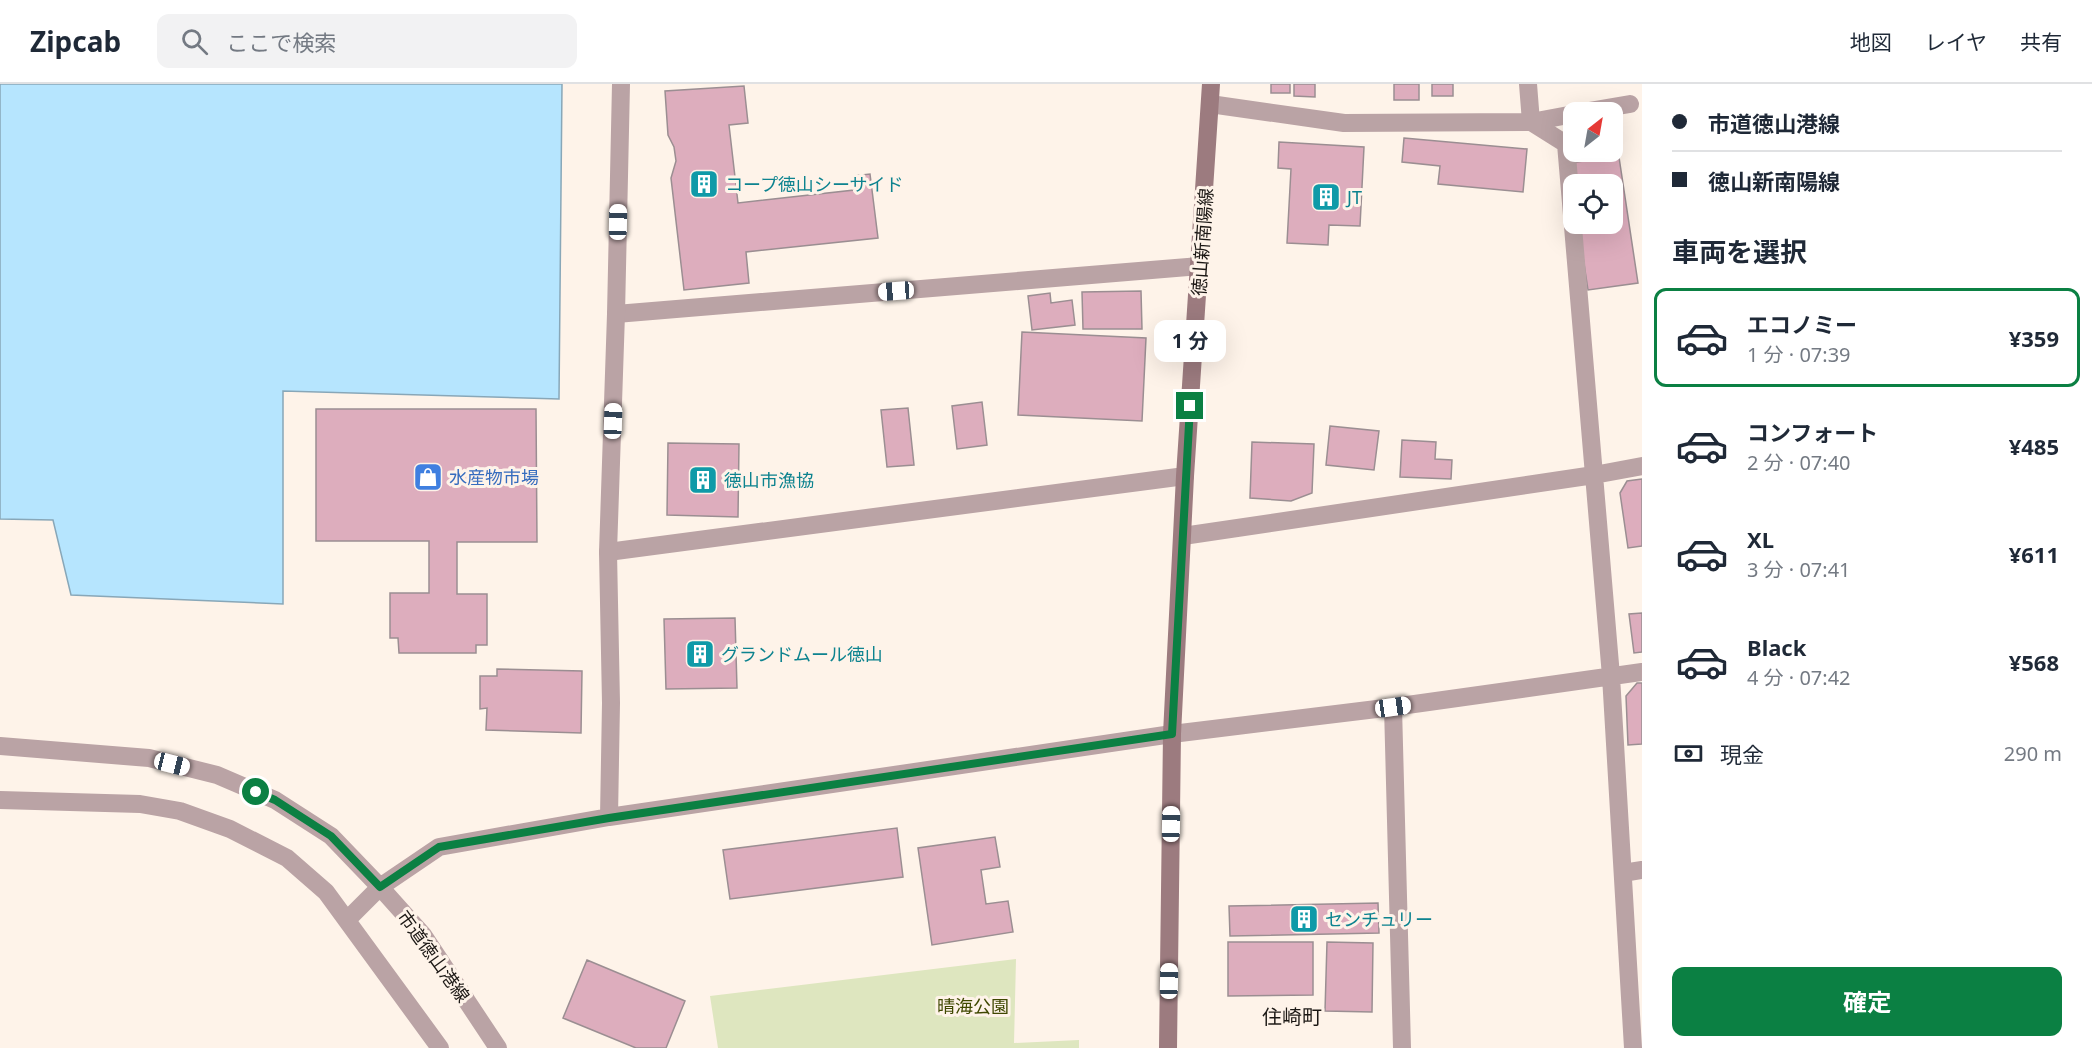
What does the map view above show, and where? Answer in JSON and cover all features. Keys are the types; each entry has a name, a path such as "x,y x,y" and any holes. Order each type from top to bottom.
{"main road":[{"name":"徳山新南陽線","path":"1168,1048 1172,734 1185,476 1211,84"}],"street":[{"path":"609,818 611,704 608,552 621,84"},
{"path":"1528,84 1531,122"},
{"path":"1210,104 1344,123 1531,122 1563,116"},
{"path":"1623,105 1630,104"},
{"path":"1531,122 1566,144 1611,676 1633,1048"},
{"path":"616,314 1200,266"},
{"path":"1183,536 1642,466"},
{"path":"608,552 1185,476"},
{"path":"348,920 380,887 439,847 609,818 1172,734 1393,707 1642,672"},
{"path":"1393,707 1402,1048"},
{"name":"市道徳山港線","path":"0,746 149,758 217,775 275,800 331,836 380,887 423,935 498,1048"},
{"path":"0,800 140,804 180,811 230,829 287,858 326,892 440,1048"},
{"path":"1623,873 1642,870"}],"green space":[{"name":"晴海公園","path":"1016,959 1014,1043 1079,1040 1079,1048 718,1048 710,996"}],"water":[{"path":"0,84 562,84 559,399 283,391 283,604 71,595 53,520 0,519"}],"building":[{"path":"1271,84 1290,84 1290,93 1271,93"},
{"path":"1294,84 1315,84 1315,97 1294,96"},
{"path":"1394,84 1419,84 1419,100 1394,100"},
{"path":"1432,84 1453,84 1453,96 1432,96"},
{"name":"コープ徳山シーサイド","path":"744,86 748,123 729,125 738,203 854,190 853,176 870,174 878,238 746,252 749,283 684,290 671,178 676,161 674,147 668,135 665,91"},
{"path":"1404,138 1527,149 1523,192 1438,184 1440,166 1402,162"},
{"name":"JT","path":"1279,142 1364,147 1360,226 1329,225 1328,245 1287,243 1291,169 1278,168"},
{"path":"1620,162 1622,174 1571,174 1568,163"},
{"path":"1623,184 1638,283 1588,290 1580,234 1623,234"},
{"path":"1141,291 1142,329 1083,329 1082,292"},
{"path":"1050,293 1051,303 1072,300 1075,325 1032,330 1028,296"},
{"path":"1022,332 1146,338 1142,421 1018,415"},
{"path":"982,402 987,445 957,449 952,406"},
{"path":"908,408 914,465 887,467 881,410"},
{"path":"316,409 536,409 537,542 457,542 457,594 487,594 487,645 476,645 476,653 399,653 398,638 390,638 390,593 429,593 429,541 316,541"},
{"path":"1330,426 1379,431 1374,470 1326,465"},
{"path":"1402,440 1436,442 1435,459 1452,460 1451,479 1400,477"},
{"path":"1252,442 1314,444 1312,493 1291,501 1250,498"},
{"name":"徳山市漁協","path":"668,443 739,444 738,517 667,515"},
{"path":"1642,479 1642,546 1628,548 1620,493 1627,481"},
{"path":"1642,613 1642,652 1634,653 1629,614"},
{"name":"グランドムール徳山","path":"735,618 737,688 666,689 664,619"},
{"path":"497,669 582,671 581,733 486,730 487,708 480,709 480,676 497,676"},
{"path":"1637,683 1642,683 1642,744 1628,745 1626,696"},
{"path":"897,828 903,877 730,899 723,850"},
{"path":"995,837 1000,867 981,870 986,904 1008,901 1013,932 932,945 918,848"},
{"name":"センチュリー","path":"1378,903 1379,933 1230,936 1229,906"},
{"path":"1228,942 1313,942 1313,995 1228,996"},
{"path":"1327,942 1373,943 1372,1012 1325,1011"},
{"path":"587,960 685,1001 666,1048 636,1048 563,1018"}],"place":[{"name":"コープ徳山シーサイド","path":"704,184"},
{"name":"JT","path":"1326,197"},
{"name":"水産物市場","path":"428,477"},
{"name":"徳山市漁協","path":"703,480"},
{"name":"グランドムール徳山","path":"700,654"},
{"name":"センチュリー","path":"1304,919"}],"district":[{"name":"住崎町","path":"1292,1016"}],"route":[{"path":"256,792 275,800 331,836 380,887 439,847 609,818 1172,734 1190,406"}]}
